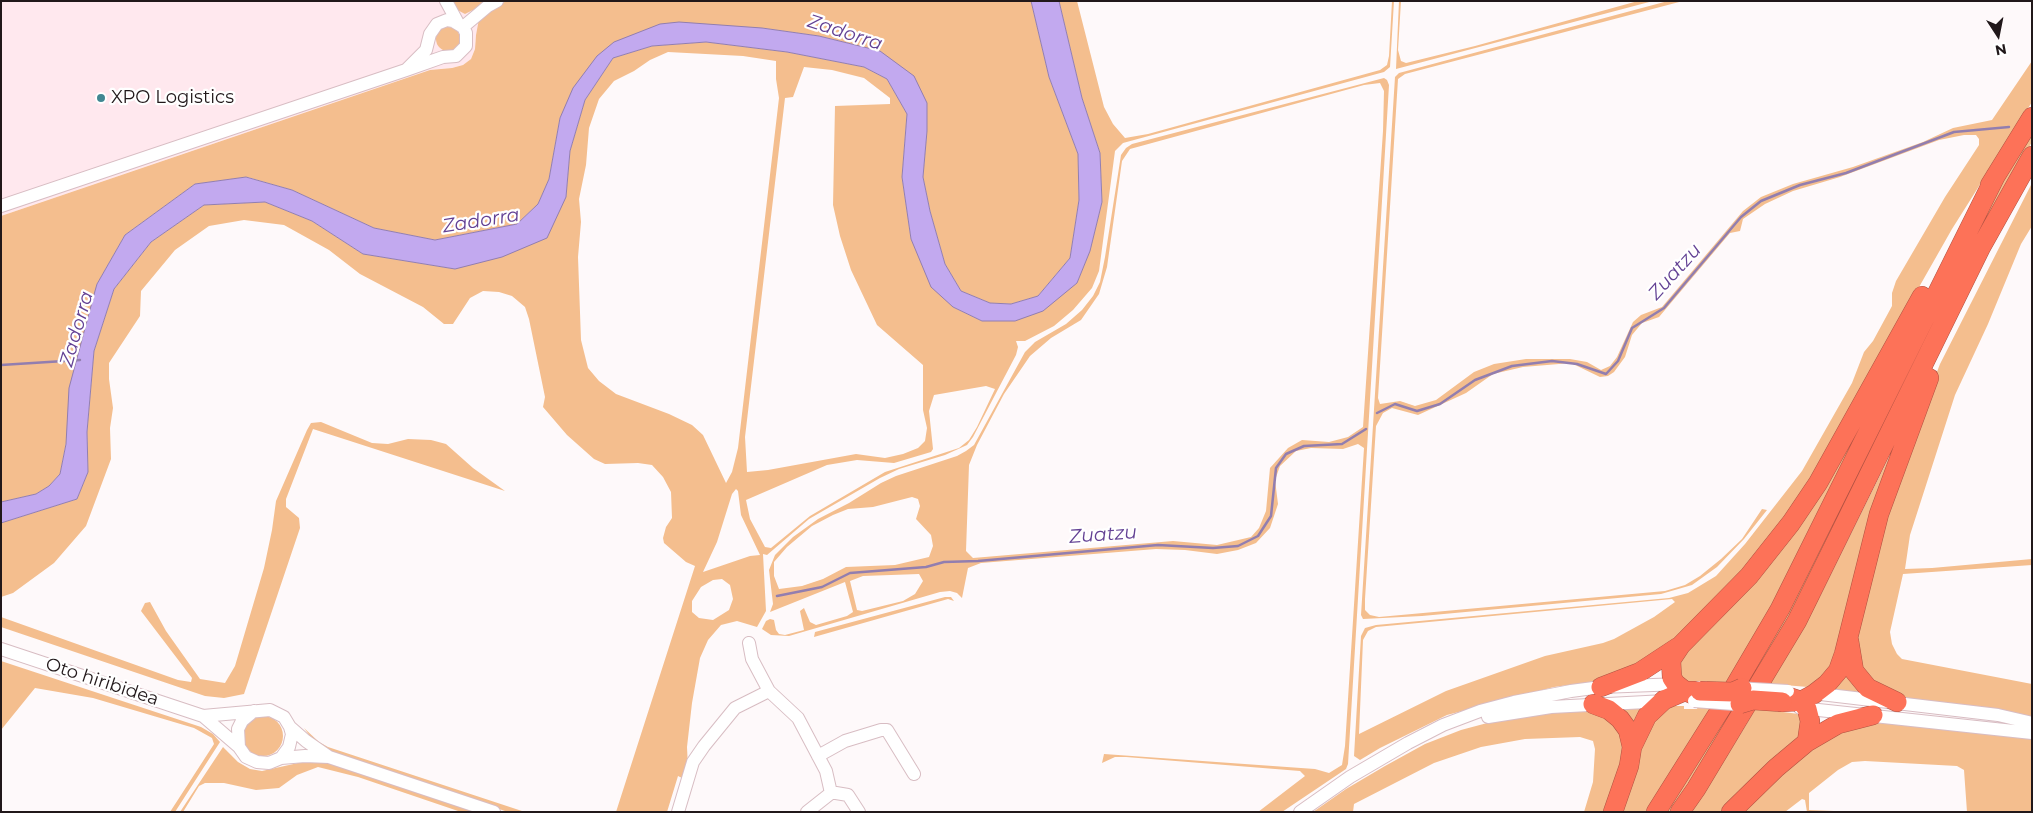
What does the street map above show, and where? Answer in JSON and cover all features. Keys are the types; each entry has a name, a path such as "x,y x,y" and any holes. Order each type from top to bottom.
{"highway":[{"path":"1692,691 1672,678 1671,660 1682,645 1749,576 1804,504 1835,454 1946,252 2032,117"},
{"path":"1680,812 1696,789 1797,621 1981,247 2032,156"},
{"path":"1656,812 1729,696 1780,609 1996,176"},
{"path":"1613,812 1629,766 1632,747 1647,716 1664,700 1692,691 1733,692 1753,700 1794,700 1827,684 1838,671 1879,514 1926,384 1981,247"},
{"path":"1848,635 1854,671 1868,688 1897,702"},
{"path":"1632,747 1628,730 1597,695 1640,672 1682,645"},
{"path":"1794,700 1810,721 1807,742"},
{"path":"1732,812 1776,768 1807,742 1838,724 1873,716"}],"street":[{"path":"437,24 441,1"},
{"path":"1,206 443,57 456,56 466,46 466,33 446,1"},
{"path":"460,25 497,1"},
{"path":"406,70 426,50 433,28 437,24 447,20 460,25"},
{"path":"429,40 433,50 443,57"},
{"path":"749,643 752,659 769,691 798,718 826,771 831,793"},
{"name":"Oto hiribidea","path":"1,649 203,716 239,746 246,757 257,762 269,763 280,758 305,756 329,757 494,812"},
{"path":"680,807 693,762 735,708 769,691"},
{"path":"1300,812 1350,777 1408,744 1443,725 1480,711 1545,695 1692,691"},
{"path":"1408,744 1479,719 1597,695 1664,700"},
{"path":"1794,700 1897,702 1998,715 2032,723"},
{"path":"1794,700 1873,716 2032,733"},
{"name":"Oto hiribidea","path":"203,716 263,709 278,712 284,717 290,727 329,757"},
{"path":"239,746 238,729 242,722 255,711"},
{"path":"280,758 290,748 292,741 290,727"},
{"path":"818,756 845,741 881,730 887,730 914,774"},
{"path":"807,812 831,793 848,795 859,812"}],"shaded area":[{"name":"XPO Logistics","path":"1,1 449,1 465,14 474,9 483,13 476,35 475,49 471,59 463,65 430,70 1,216"},
{"path":"449,1 491,1 465,14 450,6"},
{"path":"506,1 1031,1 1049,77 1078,154 1079,200 1070,258 1038,296 1011,304 990,303 961,291 945,264 930,211 923,177 927,131 880,51 819,36 762,28 614,42 560,118 549,179 538,204 517,224 435,240 374,228 292,190 247,177 195,184 125,235 97,284 60,474 49,486 36,494 1,502 1,216 430,70 463,65 471,59 475,49 479,19"},
{"path":"1031,1 1059,1 1082,98 1100,153 1102,202 1090,251 1077,283 1043,311 1015,321 982,321 953,307 931,287 911,239 902,177 907,114 887,79 864,67 787,52 706,42 652,46 613,58 585,100 570,151 566,197 547,238 502,257 455,269 363,254 312,221 265,202 204,205 151,242 114,289 94,351 87,432 88,472 77,499 1,523 1,502 36,494 49,486 60,474 66,444 69,388 95,291 97,284 125,235 195,184 246,177 292,190 374,228 435,240 517,224 538,204 549,179 560,118 573,88 597,56 614,42 660,24 679,22 762,28 819,36 880,51 914,76 927,103 927,131 923,177 930,211 945,264 961,291 990,303 1011,304 1038,296 1070,258 1079,200 1078,154 1049,77"},
{"path":"1059,1 1077,1 1104,107 1113,124 1125,138 1148,134 1380,70 1387,65 1389,56 1392,1 1394,1 1390,67 1384,72 1123,143 1115,151 1099,271 1092,288 1073,310 1054,326 1025,341 1016,341 1018,347 1016,355 973,437 967,445 945,455 899,469 880,478 809,519 767,555 763,554 766,611 757,627 737,621 721,625 708,640 700,658 687,747 688,768 684,779 678,776 667,812 616,812 695,566 686,562 664,543 663,538 666,527 672,518 671,492 663,477 652,465 638,463 605,464 594,459 567,435 543,407 545,397 529,319 525,307 512,296 499,292 483,291 470,298 453,324 444,324 423,307 360,274 329,250 284,225 244,220 209,226 175,250 141,291 140,316 109,363 113,408 110,428 111,459 86,526 54,563 13,593 1,597 1,523 77,499 88,472 87,432 94,351 114,289 151,242 204,205 265,202 312,221 363,254 455,269 566,197 570,151 585,100 613,58 652,46 706,42 787,52 864,67 887,79 907,114 902,177 911,239 953,307 982,321 1015,321 1077,283 1090,250 1102,202 1100,153 1082,98","holes":["668,52 743,56 776,61 779,98 738,448 732,472 726,483 703,435 692,425 616,394 599,381 588,368 581,340 578,257 581,222 579,199 586,165 589,128 599,99 614,81","804,67 832,70 864,78 890,98 890,104 835,106 833,205 840,236 851,270 877,325 923,365 923,410 927,428 925,441 918,448 903,454 885,458 856,454 747,472 745,437 785,98 793,97","986,386 995,389 977,427 969,440 959,448 885,472 810,516 771,548 765,547 750,519 746,500 827,465 857,460 894,463 931,452 933,449 929,411 934,395","736,489 738,491 741,515 760,555 750,556 703,572 717,542 732,494","722,579 730,585 733,599 729,610 713,620 699,618 692,612 692,601 701,587 713,580"]},
{"path":"1399,1 1401,1 1398,50 1401,61 1406,63 1638,1 1653,1 1396,69"},
{"path":"1668,1 1683,1 1405,74 1398,79 1378,398 1380,404 1400,401 1415,406 1436,400 1474,372 1494,364 1526,359 1570,359 1587,362 1601,370 1610,366 1617,357 1633,322 1641,315 1662,307 1743,211 1761,197 1793,184 1853,167 1923,142 1953,128 1992,120 2032,61 2032,102 1952,229 1793,509 1757,556 1664,649 1631,669 1598,681 1554,687 1447,715 1360,760 1354,756 1361,636 1365,628 1376,625 1669,598 1688,593 1716,576 1745,544 1802,471 1852,383 1864,352 1873,341 1892,306 1892,293 1896,281 1945,197 1979,145 1979,139 1976,135 1964,135 1939,140 1840,177 1793,191 1765,204 1743,219 1740,231 1730,233 1659,317 1642,323 1632,335 1625,357 1614,372 1608,376 1600,377 1571,363 1523,367 1493,374 1466,393 1418,415 1392,408 1383,413 1376,426 1365,599 1365,610 1370,615 1379,617 1665,591 1685,585 1700,576 1742,539 1762,509 1767,510 1744,539 1717,567 1692,585 1661,594 1422,616 1363,619 1361,615 1395,77 1399,73","holes":["1672,599 1675,602 1654,617 1614,639 1545,656 1446,691 1359,734 1363,640 1368,631 1376,627"]},
{"path":"448,27 457,30 460,39 457,48 448,51 439,48 436,39 439,30"},
{"path":"1384,78 1389,85 1348,764 1346,769 1282,812 1258,812 1305,776 1300,771 1126,757 1115,757 1102,763 1104,754 1315,769 1329,773 1342,765 1345,746 1364,448 1358,444 1343,449 1311,448 1296,451 1280,466 1275,480 1278,504 1270,528 1256,543 1238,550 1217,554 1156,549 981,563 968,568 962,598 957,593 950,591 940,592 789,636 771,635 762,629 766,621 770,619 774,620 779,634 785,635 804,630 800,611 804,608 810,622 816,625 847,616 853,612 845,582 770,612 773,604 769,570 775,555 793,537 818,519 881,483 896,476 957,456 974,445 1025,352 1035,342 1066,324 1082,310 1093,296 1100,282 1105,257 1121,155 1132,144","holes":["1380,83 1384,91 1383,131 1363,427 1348,437 1329,442 1302,440 1288,448 1270,468 1266,511 1259,528 1251,537 1217,545 1173,541 973,558 966,551 969,465 977,445 1004,394 1030,356 1051,338 1081,320 1099,294 1107,267 1122,161 1130,149 1364,85","912,497 918,499 920,506 916,519 931,535 933,546 929,557 895,565 846,567 823,579 802,586 779,589 774,576 774,562 787,547 812,526 833,515 848,509 873,507","919,574 923,581 915,594 903,601 862,611 857,610 850,581 863,576"]},
{"path":"2032,129 2032,142 2001,195 1816,569 1768,655 1672,812 1664,812 1958,263"},
{"path":"2032,183 2032,226 2021,244 1988,324 1955,395 1910,535 1905,569 2032,559 2032,565 1903,574 1890,632 1892,644 1902,659 2032,684 2032,717 1889,695 1860,669 1855,634 1863,592 1916,427 1940,364"},
{"path":"1882,388 1767,615 1700,728 1646,812 1617,812 1649,724 1670,706 1684,706 1684,709 1697,709 1707,681 1681,681 1677,665"},
{"path":"321,422 372,443 388,444 408,439 431,440 446,444 473,468 505,491 313,429 286,499 286,507 299,518 300,528 244,694 224,698 205,696 1,627 1,617 178,680 191,682 192,678 141,611 145,603 150,602 166,631 200,679 225,683 235,666 264,568 276,501 307,430 311,423"},
{"path":"1893,449 1847,620 1827,674 1808,687 1784,685 1775,711 1799,714 1803,718 1802,737 1726,812 1692,812 1746,725 1821,594"},
{"path":"951,597 954,601 948,599 814,637 815,632"},
{"path":"1,661 201,727 213,734 220,742 175,812 170,812 214,744 212,738 194,728 93,698 35,688 1,730"},
{"path":"1846,666 1865,693 1832,689"},
{"path":"1648,707 1634,731 1616,708"},
{"path":"1575,709 1598,712 1618,725 1626,747 1606,812 1584,812 1593,782 1595,749 1593,741 1580,737 1525,739 1481,747 1434,763 1354,804 1353,812 1313,812 1346,789 1425,744 1461,730 1491,722"},
{"path":"267,716 274,719 280,725 283,736 282,744 274,753 267,756 259,756 252,753 244,744 243,732 246,725 255,717"},
{"path":"1874,723 1910,724 2032,738 2032,812 1967,812 1964,770 1957,766 1865,761 1852,762 1838,770 1809,793 1809,810 1859,812 1807,812 1805,800 1802,799 1785,812 1740,812 1820,738"},
{"path":"304,728 319,742 328,747 525,812 508,812 333,753 316,744"},
{"path":"223,747 238,762 250,769 262,771 307,761 326,762 478,812 461,812 358,777 318,767 297,775 279,788 256,790 224,783 205,783 199,786 183,812 180,812"}],"waterway":[{"name":"Zuatzu","path":"1377,413 1395,404 1417,411 1440,404 1475,380 1512,366 1552,361 1577,364 1606,374 1618,361 1632,328 1664,308 1741,217 1761,201 1800,185 1846,173 1954,132 2009,127"},
{"name":"Zadorra","path":"1,365 80,360"},
{"name":"Zuatzu","path":"777,596 822,587 850,573 926,567 944,562 978,561 1158,545 1213,548 1238,546 1258,536 1271,516 1276,468 1286,454 1304,446 1342,444 1366,429"}],"place":[{"name":"XPO Logistics","path":"101,98"}]}
